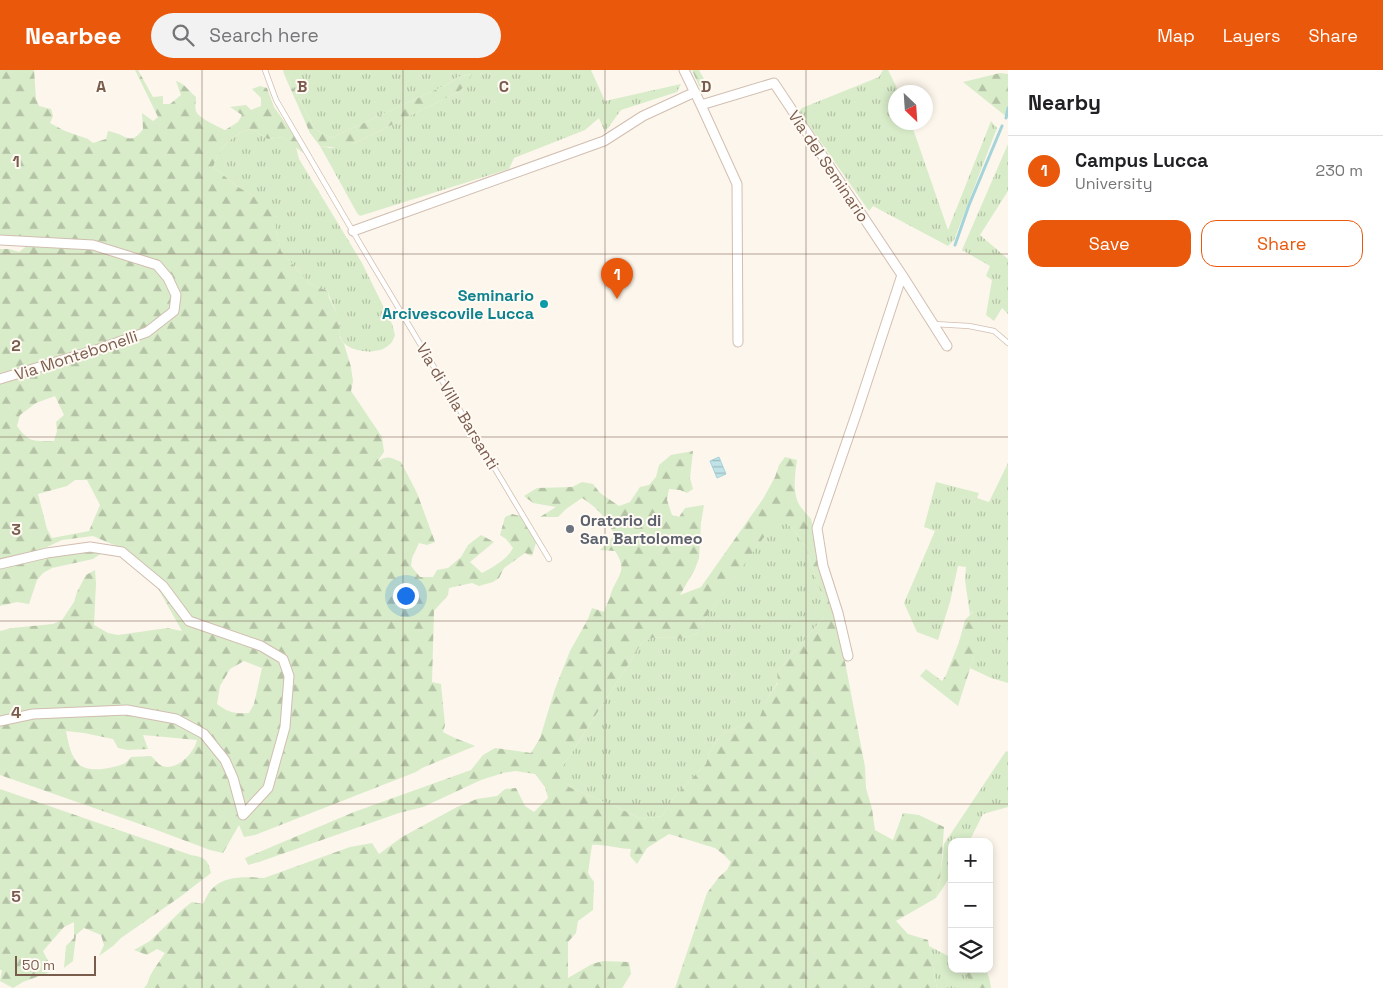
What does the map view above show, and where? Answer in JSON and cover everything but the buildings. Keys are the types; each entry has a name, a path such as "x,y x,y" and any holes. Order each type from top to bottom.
{"street":[{"path":"684,70 738,184 738,342"},
{"name":"Via del Seminario","path":"701,106 774,82 947,346"},
{"path":"353,231 604,141 643,116 694,92"},
{"name":"Via Montebonelli","path":"0,240 93,245 157,265 168,278 176,295 174,311 147,332 100,349 0,379"},
{"path":"848,656 838,613 823,566 817,528 902,275"},
{"path":"0,564 47,553 90,547 122,552 163,586 189,620 262,646 284,660 289,676 285,727 268,788 243,815 233,778 225,760 204,734 176,719 128,710 33,714 0,721"}],"lane":[{"name":"Via di Villa Barsanti","path":"265,70 276,100 549,559"},
{"path":"933,324 969,326 994,331 1008,342"}],"green space":[{"path":"0,70 34,70 36,99 39,106 51,109 53,116 50,123 65,131 88,139 93,143 106,139 108,131 133,138 143,129 142,113 153,121 158,117 135,70 138,70 153,97 163,96 163,104 170,104 181,95 176,81 182,84 196,97 197,113 210,123 225,130 238,122 242,115 230,107 246,105 251,110 261,106 261,98 252,89 260,86 267,88 274,107 302,146 303,153 283,137 268,139 251,129 237,135 227,143 213,167 238,187 269,207 276,217 276,230 281,251 310,284 328,291 329,298 339,317 340,338 344,344 351,367 353,381 351,391 382,437 384,452 377,462 383,458 389,458 401,462 417,493 435,542 427,545 419,543 412,558 411,566 420,577 433,577 437,570 448,568 461,557 468,545 481,535 494,542 470,562 482,573 503,560 513,548 500,535 505,517 512,514 520,516 534,536 536,543 532,556 525,553 504,568 499,578 493,582 479,586 472,583 449,588 448,595 434,611 432,682 441,684 445,725 443,732 475,746 416,772 255,835 244,837 239,825 223,853 0,775 0,631 53,624 62,620 74,602 86,575 95,570 94,625 108,633 118,635 167,628 182,631 156,585 121,548 93,536 62,540 34,553 45,558 92,548 102,553 93,559 52,568 43,573 37,580 29,604 17,602 0,606 0,249 19,252 29,244 0,237","holes":["55,396 64,415 56,422 57,431 54,441 32,440 25,436 17,426 20,415 36,403","75,480 87,480 100,505 89,531 52,538 47,529 38,494 67,486","244,661 262,668 254,704 249,713 232,712 217,704 220,686 230,669","66,731 113,739 118,748 128,750 148,749 143,735 197,740 192,751 183,761 166,767 160,765 151,756 131,757 127,762 112,767 85,768 76,761 71,751"]},
{"path":"283,70 591,70 605,101 681,84 677,92 621,110 605,132 599,118 585,130 514,158 509,169 360,216 320,146 330,148 355,143 458,92 471,74 458,77 446,85 331,138 315,129"},
{"path":"692,70 699,70 704,79 705,90 699,86"},
{"path":"883,70 888,70 896,85 888,85 888,130 913,130 948,230 991,121 997,128 954,240 948,246 873,206 869,211 799,111 802,108 879,77"},
{"path":"1000,73 1008,74 1008,118 963,82"},
{"path":"284,74 288,78 315,129 331,138 446,85 458,77 472,74 468,83 458,92 355,143 333,147 320,146 310,133"},
{"path":"251,129 268,139 283,137 296,147 299,159 362,263 392,324 395,335 391,343 385,348 372,351 359,350 347,346 343,342 340,336 338,316 328,291 310,284 281,251 276,230 276,217 263,202 238,187 213,167 227,143 237,135"},
{"path":"1008,144 1008,191 980,235 1008,259 1008,314 1002,308 994,321 986,315 992,280 986,276 990,266 962,250"},
{"path":"693,451 690,478 693,489 687,493 669,489 667,500 672,515 679,517 685,508 704,505 699,558 680,595 701,587 763,499 779,465 785,457 797,460 795,483 797,501 811,519 842,646 875,830 893,840 903,813 919,815 944,827 941,871 936,898 896,921 908,934 928,940 937,988 675,988 707,893 727,870 731,862 715,848 669,834 647,848 637,864 630,856 631,849 592,845 588,873 594,882 593,910 578,921 576,933 568,942 568,978 592,964 603,961 629,962 631,974 622,988 144,988 165,953 157,949 147,955 134,950 150,941 192,902 203,904 212,889 225,880 252,877 264,878 350,847 372,843 379,854 402,837 457,807 477,799 497,796 505,789 516,788 525,806 534,812 548,798 545,787 535,774 515,771 503,773 481,780 423,807 399,813 259,862 248,865 245,858 354,812 471,770 483,755 495,748 531,753 540,738 555,689 570,651 592,608 604,612 620,574 621,566 615,551 600,550 614,536 606,519 587,501 582,498 558,517 540,517 556,507 533,503 524,496 537,488 572,487 582,482 593,484 600,493 619,506 630,502 640,487 649,485 656,477 659,465 671,455","holes":["777,519 789,525 806,549 824,601 824,617 777,672 778,683 772,691 760,717 725,733 717,740 709,753 706,764 674,797 662,816 641,819 569,787 560,778 563,766 642,643 651,638 670,637 681,639 697,634 701,624"]},
{"path":"1008,463 1008,683 991,678 970,668 974,656 973,611 970,615 965,580 966,567 958,566 950,602 938,640 917,632 904,603 935,531 924,527 936,482 979,493 977,498 989,502"},
{"path":"777,518 789,525 806,549 824,601 824,617 777,672 778,682 772,690 761,717 725,733 717,740 709,753 706,764 674,797 662,816 641,819 569,787 559,778 563,766 642,643 651,638 670,637 681,639 697,634 701,624"},
{"path":"974,611 974,656 958,706 920,676 926,669 942,681 959,642 965,620"},
{"path":"1006,751 1008,752 1008,807 983,814 971,838 948,838"},
{"path":"0,789 202,858 207,862 211,873 99,956 104,945 101,935 84,928 76,935 73,961 64,968 66,946 74,938 74,922 64,927 43,951 53,971 23,982 13,988 0,981 2,970 0,970"},
{"path":"948,838 948,880 936,898 941,871 944,844"},
{"path":"929,946 948,956 948,973 966,973 973,988 937,988"},
{"path":"966,973 987,973 991,988 973,988"}],"water":[{"path":"719,457 726,474 717,478 710,461"}],"waterway":[{"path":"1006,118 1008,108"},
{"path":"955,245 969,205 1002,126"}],"place":[{"name":"Campus Lucca","path":"617,299"},
{"name":"Seminario Arcivescovile Lucca","path":"544,304"},
{"name":"Oratorio di San Bartolomeo","path":"570,529"}]}
